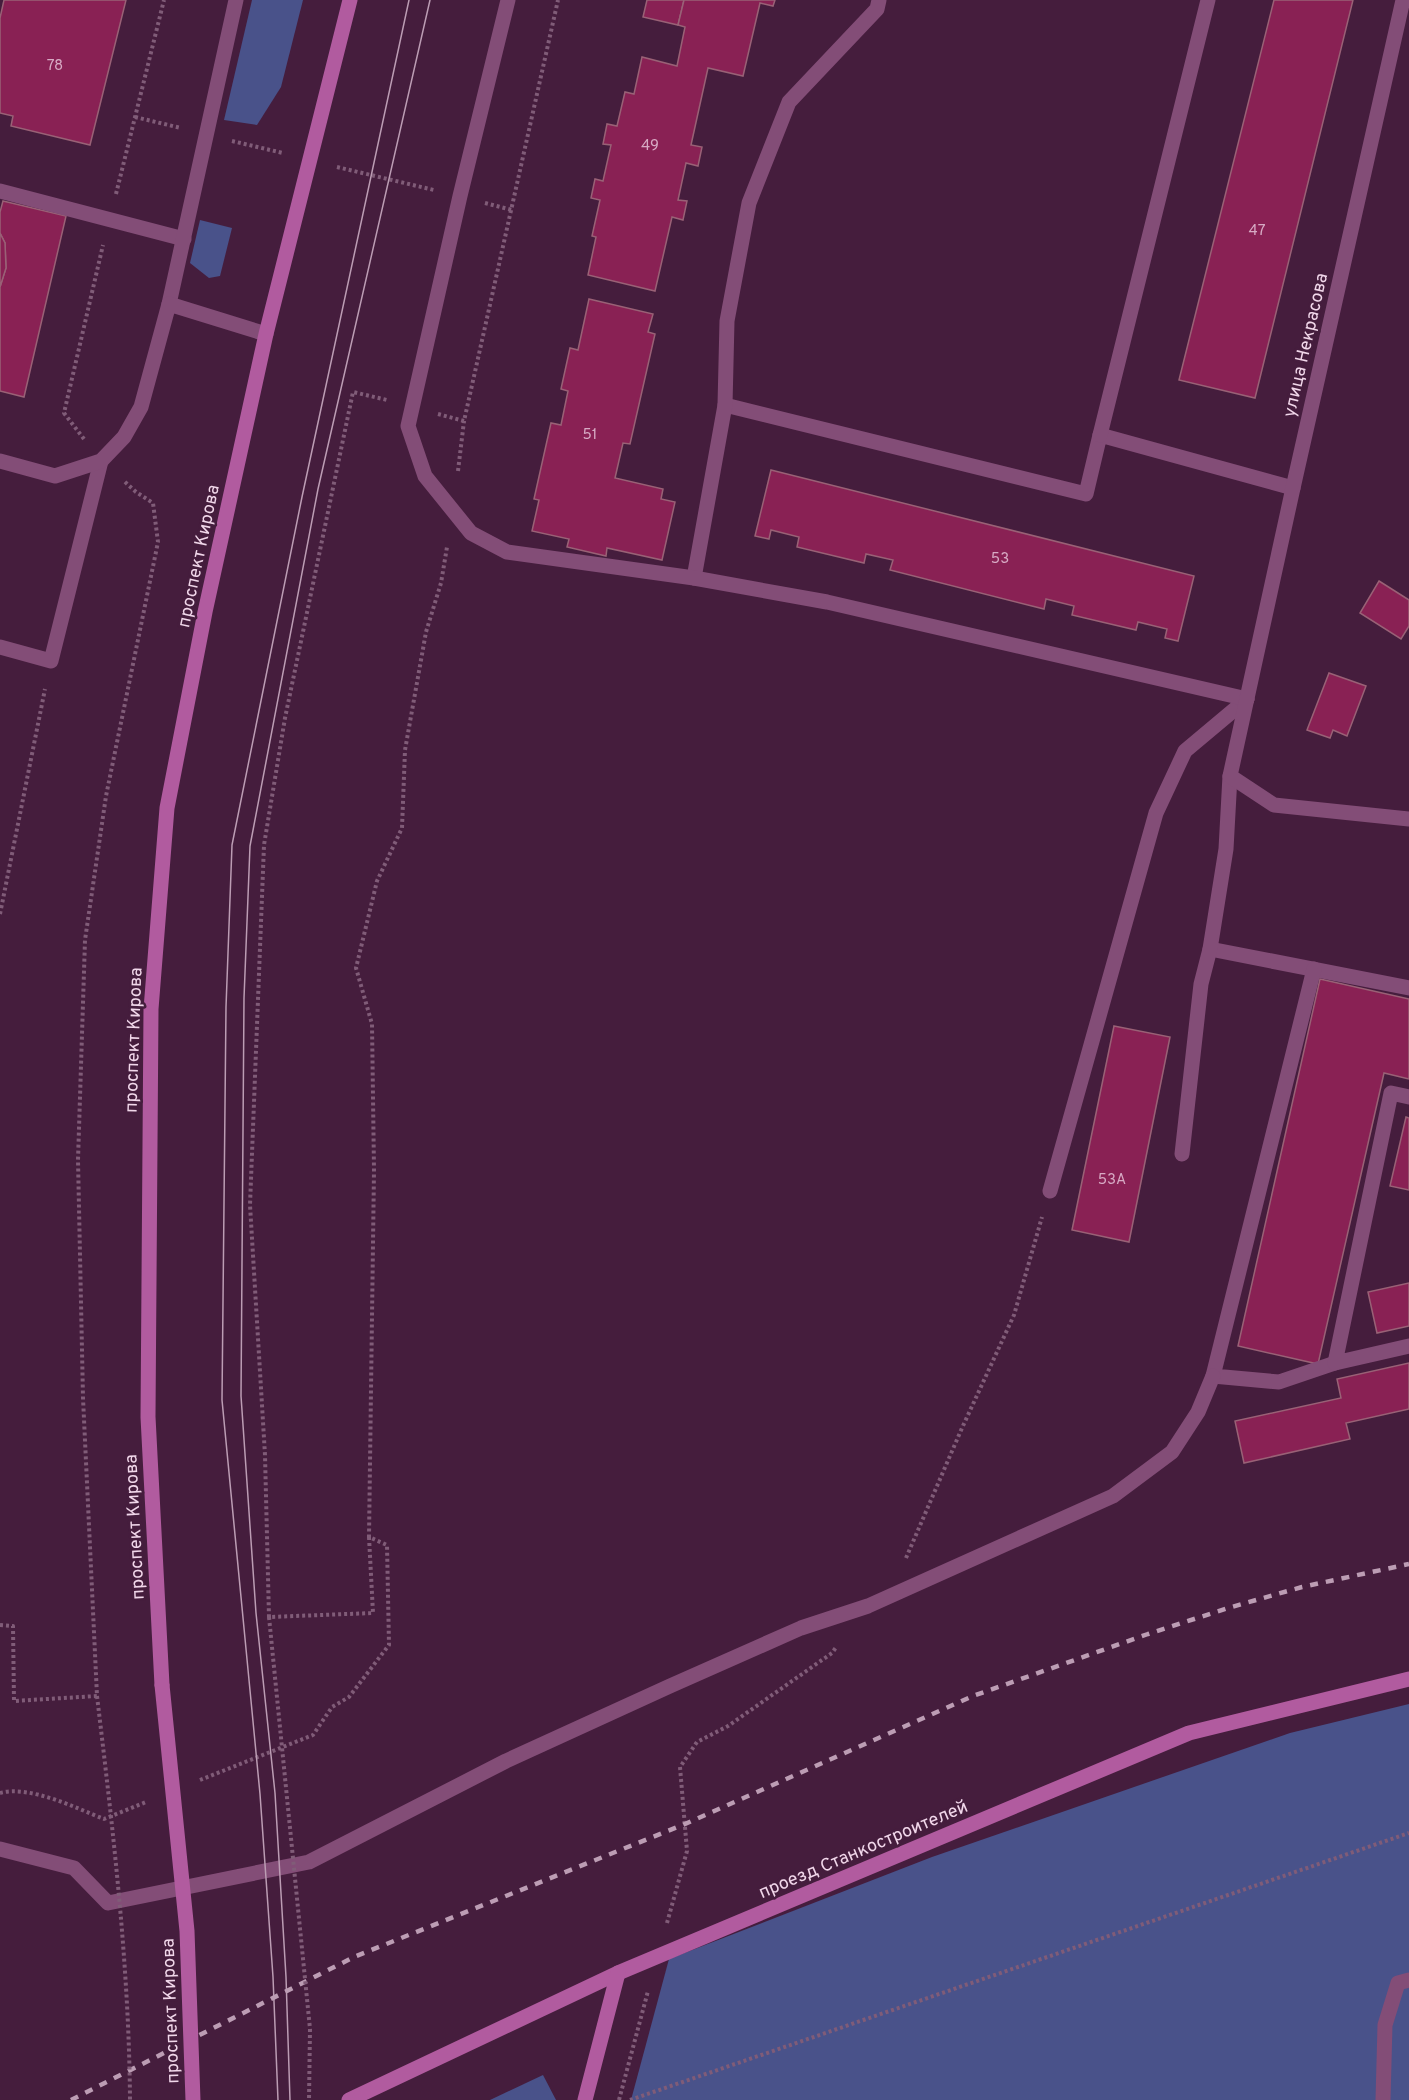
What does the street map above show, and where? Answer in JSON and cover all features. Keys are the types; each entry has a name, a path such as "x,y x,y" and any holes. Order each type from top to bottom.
{"main road":[{"name":"проспект Кирова","path":"193,2100 187,1931 162,1685 148,1417 152,998 167,808 205,612 266,334 350,0"},
{"name":"проезд Станкостроителей","path":"349,2100 618,1973 1189,1733 1409,1679"},
{"path":"585,2100 618,1973"}],"street":[{"path":"0,460 55,476 101,461 124,437 141,407 169,304 236,0"},
{"path":"508,0 460,196 408,426 425,476 471,533 507,552 694,578 827,602 1247,699"},
{"path":"694,578 726,405 727,321 749,203 789,102 877,9 879,0"},
{"path":"726,405 1086,494 1208,0"},
{"name":"улица Некрасова","path":"1182,1154 1201,984 1210,950 1227,849 1230,776 1403,0"},
{"path":"0,191 184,239"},
{"path":"169,304 266,334"},
{"path":"1100,435 1293,488"},
{"path":"0,647 51,661 101,461"},
{"path":"1050,1191 1156,813 1185,751 1247,699"},
{"path":"1230,776 1274,805 1409,819"},
{"path":"1210,950 1409,988"},
{"path":"0,1849 74,1868 108,1903 309,1862 506,1761 660,1690 801,1628 868,1606 1113,1496 1172,1452 1198,1412 1213,1376 1314,969"},
{"path":"1335,1363 1391,1093 1409,1097"},
{"path":"1213,1376 1279,1382 1335,1363 1409,1346"},
{"path":"1383,2100 1385,2025 1398,1983 1409,1980"}],"path":[{"path":"130,2100 124,1958 113,1830 97,1696 83,1398 78,1172 85,940 106,796 158,542 153,502 136,492 101,461 64,413 164,0"},
{"path":"269,1617 373,1613 369,1537 374,1170 372,1024 356,968 377,881 402,828 405,750 426,632 441,583 454,512 464,421 558,0"},
{"path":"309,2100 310,2029 269,1617 265,1455 250,1205 264,845 285,718 353,392 464,421"},
{"path":"0,914 51,661"},
{"path":"192,1784 314,1735 332,1707 349,1697 389,1645 387,1545 369,1537"},
{"path":"0,1625 13,1626 14,1701 97,1696"},
{"path":"0,1793 12,1790 54,1800 104,1819 148,1801"},
{"path":"630,2100 1409,1833"}],"shaded area":[{"path":"252,0 303,0 281,87 257,125 224,120"},
{"path":"200,220 232,228 220,276 209,278 190,263"},
{"path":"1409,1704 1409,2100 631,2100 669,1959 932,1857 1290,1733"},
{"path":"543,2075 556,2100 490,2100"}],"building":[{"path":"4,0 126,0 90,145 11,126 13,116 0,113 0,18"},
{"path":"647,0 684,0 678,25 643,17"},
{"path":"684,0 775,0 773,6 760,3 743,76 708,68 691,145 702,147 698,166 686,163 678,200 687,201 683,220 672,217 655,291 588,275 596,237 592,236 600,200 591,198 595,179 603,181 611,145 603,144 607,124 617,126 625,92 634,94 642,57 677,66 685,27 678,25"},
{"path":"1274,0 1353,0 1255,398 1179,380"},
{"path":"3,201 66,216 24,397 0,391 0,287 6,268 5,243 0,233 0,212"},
{"path":"0,233 5,243 6,268 0,287"},
{"path":"589,299 653,314 648,332 655,334 630,444 623,443 615,478 663,489 661,499 675,502 662,560 607,548 606,556 567,547 569,539 532,531 539,500 534,499 551,423 561,425 568,391 561,389 570,348 578,350"},
{"path":"771,470 1194,576 1178,641 1165,638 1167,629 1138,622 1136,630 1072,615 1074,606 1046,599 1044,609 890,570 893,560 866,554 864,563 797,547 799,537 771,530 769,539 755,536"},
{"path":"1379,581 1409,600 1409,626 1401,639 1360,613"},
{"path":"1329,673 1366,686 1347,736 1333,730 1330,738 1307,730"},
{"path":"1320,979 1409,999 1409,1079 1384,1073 1318,1364 1238,1346"},
{"path":"1114,1026 1170,1037 1129,1242 1072,1230"},
{"path":"1406,1117 1409,1118 1409,1190 1390,1186"},
{"path":"1409,1283 1409,1326 1377,1333 1368,1292"},
{"path":"1409,1363 1409,1409 1346,1423 1350,1439 1244,1463 1235,1421 1341,1398 1337,1379"}],"tram line":[{"path":"278,2100 273,1977 260,1794 222,1400 226,1007 232,845 302,497 409,0"},
{"path":"290,2100 286,1977 275,1793 256,1613 241,1396 244,998 250,846 318,489 430,0"}],"railway":[{"path":"71,2100 354,1957 685,1824 973,1696 1228,1608 1302,1587 1409,1564"}]}
